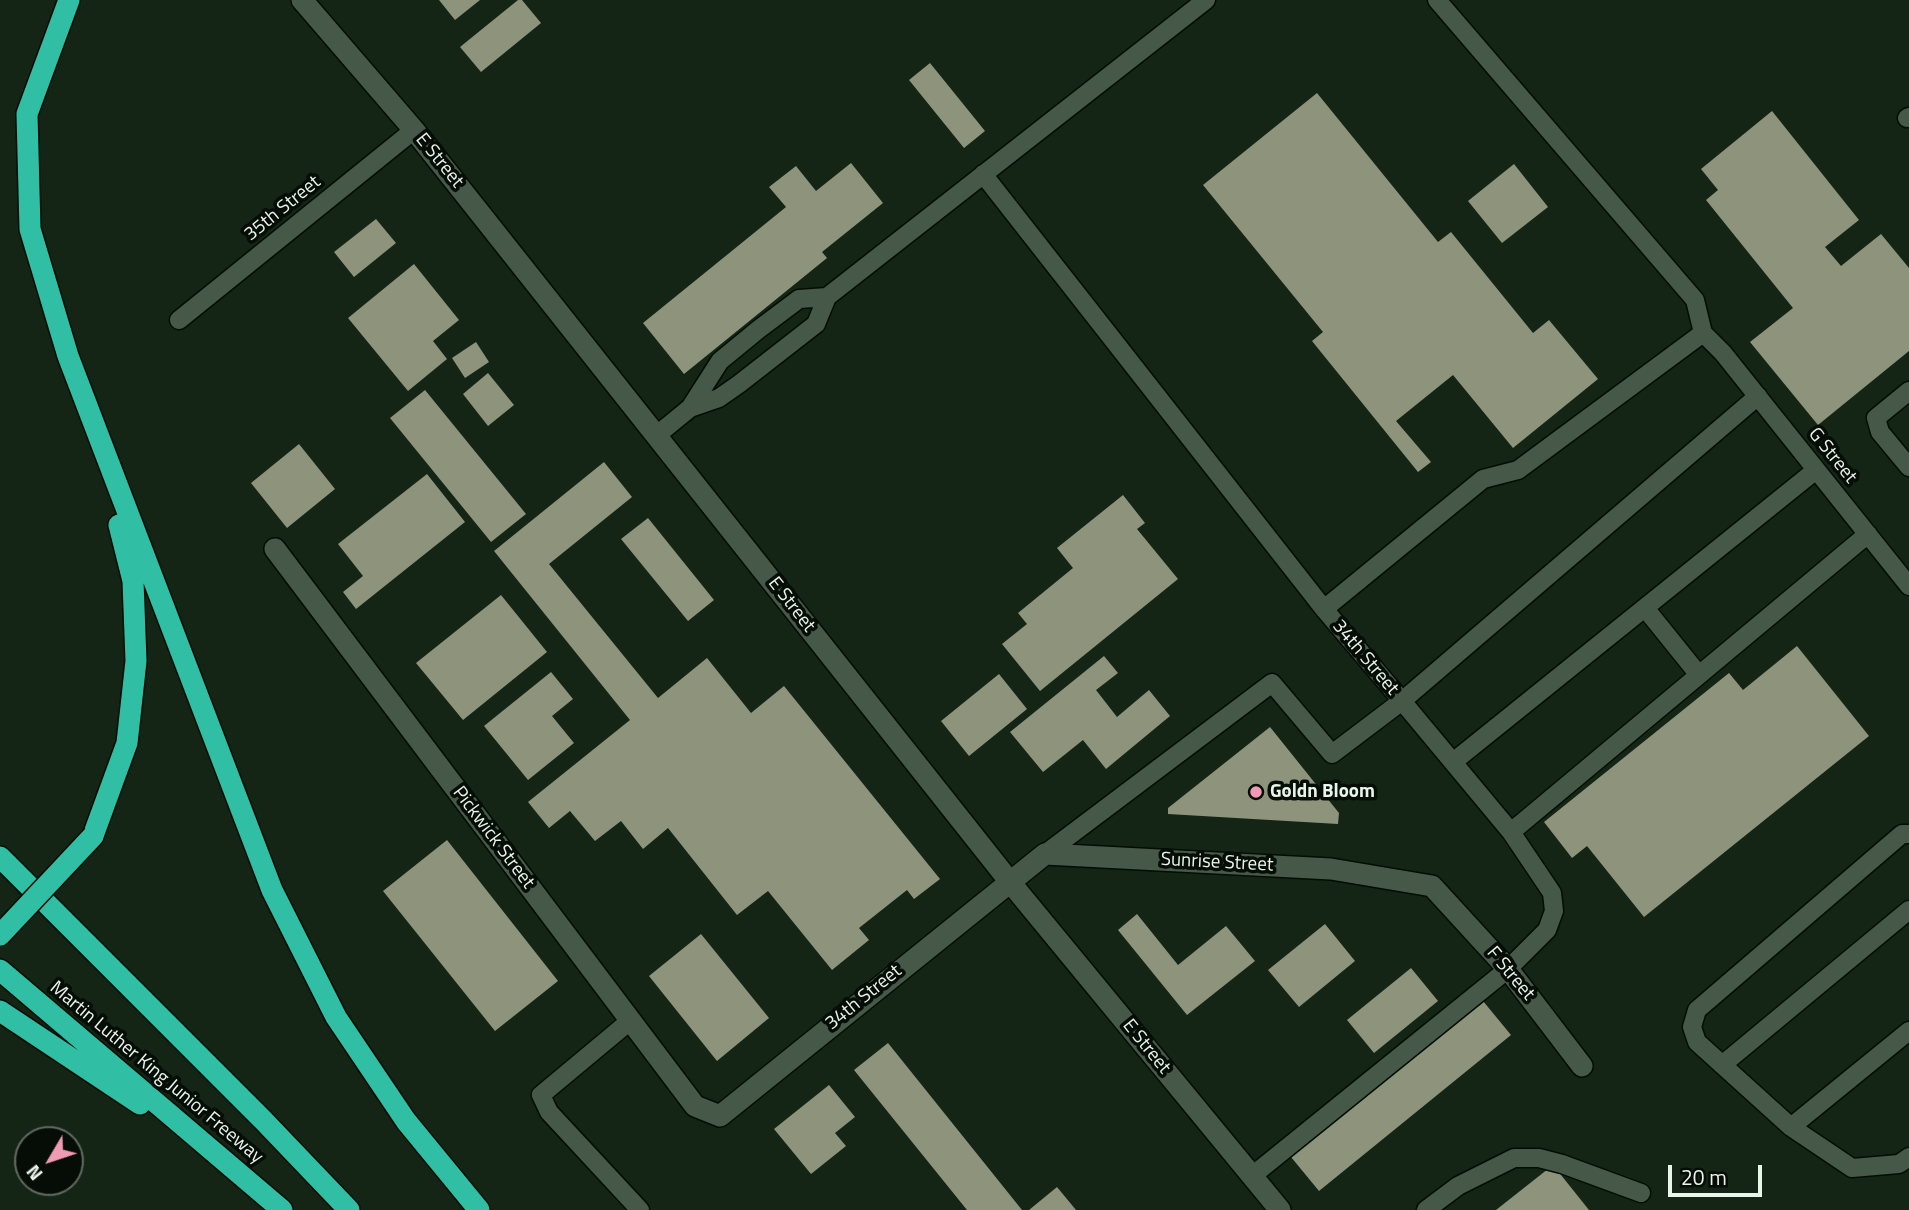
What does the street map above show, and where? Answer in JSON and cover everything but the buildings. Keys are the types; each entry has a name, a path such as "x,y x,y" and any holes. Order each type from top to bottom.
{"highway":[{"path":"69,0 27,114 30,229 68,356 272,890 336,1017 406,1121 479,1210"},
{"path":"0,935 93,835 127,743 136,661 133,581 98,438"},
{"path":"0,857 263,1120 349,1210"},
{"name":"Martin Luther King Junior Freeway","path":"0,970 282,1210"},
{"path":"0,1011 223,1160"}],"street":[{"name":"E Street","path":"302,0 414,130 1010,881 1280,1210"},
{"name":"Pickwick Street","path":"275,549 695,1106 720,1116"},
{"path":"1010,881 1045,854"},
{"name":"Sunrise Street","path":"1045,854 1331,869 1432,886"},
{"name":"34th Street","path":"720,1116 1010,881"},
{"name":"F Street","path":"1432,886 1508,969 1582,1066"}],"lane":[{"path":"690,408 719,398 816,324 827,297 1206,0"},
{"path":"1437,0 1695,300 1703,333"},
{"name":"35th Street","path":"179,320 414,130"},
{"path":"983,174 1324,609"},
{"path":"657,435 690,408 720,362 758,329 799,299 827,297"},
{"name":"G Street","path":"1703,333 1723,353 1909,586"},
{"name":"34th Street","path":"1045,854 1272,683 1332,754 1402,701 1324,609 1483,479 1518,470 1703,333"},
{"path":"1909,391 1876,418 1880,432 1909,467"},
{"path":"1252,1176 1508,969 1547,930 1555,911 1552,893 1544,878 1511,832 1402,701 1758,396"},
{"path":"1453,762 1816,470"},
{"path":"1511,832 1868,534"},
{"path":"1645,608 1699,675"},
{"path":"1909,834 1902,834 1696,1010 1692,1027 1697,1042 1791,1127 1852,1168 1899,1164 1909,1157"},
{"path":"1722,1065 1909,910"},
{"path":"631,1020 541,1095 549,1112 640,1210"},
{"path":"1791,1127 1909,1031"},
{"path":"1426,1210 1458,1186 1514,1158 1539,1158 1563,1164 1642,1193"}],"place":[{"name":"Goldn Bloom","path":"1256,792"}]}
